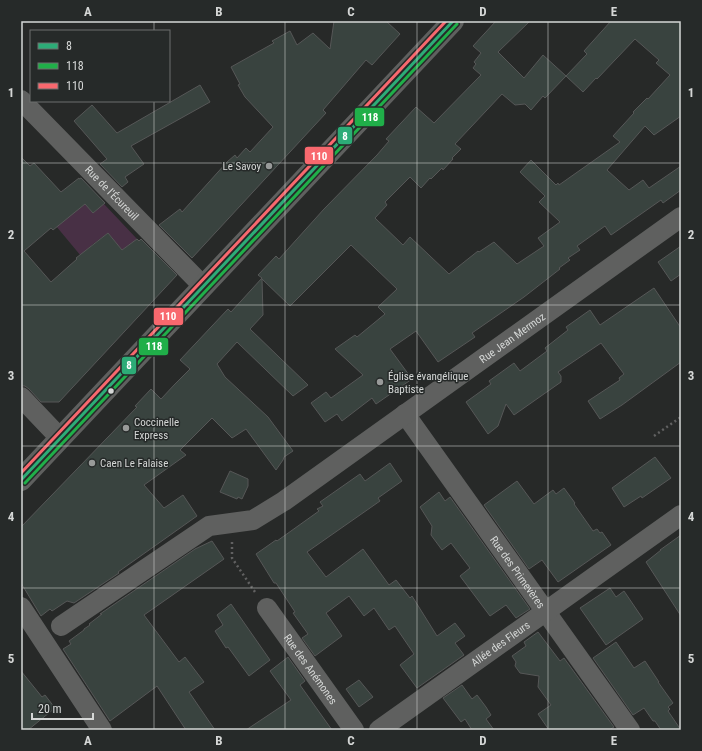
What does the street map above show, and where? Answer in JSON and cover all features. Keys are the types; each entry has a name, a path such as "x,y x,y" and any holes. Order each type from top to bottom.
{"main road":[{"path":"21,480 453,21"}],"street":[{"name":"Rue de l'Écureuil","path":"21,100 203,286"},
{"name":"Rue Jean Mermoz","path":"61,626 209,526 253,520 284,501 681,217"},
{"path":"21,397 60,438"},
{"name":"Rue des Primevères","path":"405,414 630,730"},
{"name":"Allée des Fleurs","path":"378,730 681,515"},
{"path":"21,607 102,730"},
{"name":"Rue des Anémones","path":"267,608 354,730"}],"path":[{"path":"654,436 681,417"},
{"path":"240,522 232,541 232,558 267,608"}],"shaded area":[{"path":"63,190 80,208 85,204 93,213 104,204 137,239 122,250 108,233 93,244 81,256 41,208"}],"building":[{"path":"334,21 386,21 400,34 372,65 366,60 323,110 326,113 192,258 159,225 180,209 182,212 227,162 235,155 237,158 246,148 250,152 273,127 245,97 238,85 240,84 231,67 274,43 272,41 290,31 297,45 313,33 330,49"},
{"path":"496,21 530,21 498,52 524,78 543,55 566,76 587,54 584,51 611,21 681,21 681,116 654,135 645,126 607,170 629,190 643,180 649,188 681,166 681,190 663,203 661,200 611,235 605,226 577,246 580,250 568,258 570,260 559,268 560,269 524,297 472,333 475,337 438,362 416,331 390,349 412,379 376,404 372,398 342,421 337,414 325,422 311,403 326,392 331,398 363,375 335,349 355,335 357,337 385,314 378,307 397,289 351,245 290,306 262,279 263,315 250,329 308,385 293,396 237,342 217,364 225,377 268,417 293,451 284,457 276,470 246,429 232,438 212,418 180,450 186,455 144,485 164,508 183,495 197,516 118,572 119,573 74,603 67,601 52,611 50,609 41,616 21,583 21,527 137,407 135,406 151,389 161,399 190,369 180,360 228,309 231,312 262,278 258,275 276,256 279,259 324,209 377,155 389,141 386,139 416,107 434,123 481,75 473,68 476,64 474,62 481,53 473,46","holes":["635,39 659,60 656,63 670,75 648,99 647,98 633,112 634,113 613,136 620,142 559,185 558,183 556,185 531,160 520,172 545,196 539,202 560,222 538,238 544,246 517,264 494,242 479,252 478,251 449,274 410,237 403,245 375,218 387,205 385,202 410,177 421,188 442,168 443,170 461,149 455,144 502,94 515,105 525,104 531,110 543,96 545,98 566,76 583,92"]},
{"path":"200,85 210,102 131,146 144,164 125,177 128,182 122,187 100,164 107,159 74,121 92,105 117,133"},
{"path":"21,157 30,166 34,163 61,192 81,178 105,203 93,213 85,204 53,230 51,228 24,251 51,282 77,259 76,258 108,233 122,250 137,239 139,241 141,239 177,275 59,402 41,402 29,389 25,386 21,386"},
{"path":"681,246 681,274 671,281 658,262"},
{"path":"654,288 681,328 681,362 622,405 600,419 588,401 620,380 619,378 624,374 601,343 558,372 561,376 561,382 514,415 506,404 498,426 488,434 466,402 491,384 489,381 514,363 520,371 547,351 545,348 568,330 566,327 590,310 600,325"},
{"path":"655,457 671,478 642,498 641,496 624,507 612,488"},
{"path":"390,463 402,481 378,498 380,501 307,552 326,577 363,549 389,585 396,580 410,598 412,596 437,636 455,623 465,636 455,643 464,655 417,688 400,665 414,654 395,626 389,630 374,608 364,616 349,596 326,613 342,636 315,656 302,638 308,634 256,554 319,511 317,509 323,506 320,502 360,474 365,481"},
{"path":"230,471 248,479 248,486 242,499 238,497 237,499 220,492"},
{"path":"517,481 534,504 553,490 556,494 564,488 593,531 597,529 600,533 602,532 611,545 558,582 542,560 529,569 484,505"},
{"path":"439,492 445,501 450,497 530,609 516,618 506,605 490,616 460,576 470,568 451,543 442,550 431,535 432,526 420,507"},
{"path":"681,535 681,616 646,562"},
{"path":"212,541 224,559 144,615 179,662 185,657 204,682 189,692 215,730 186,730 157,686 110,721 63,649 71,644 69,641 102,614 100,614 195,549"},
{"path":"610,588 616,597 624,591 643,619 606,645 580,608"},
{"path":"231,604 270,660 249,676 228,647 226,648 215,631 223,625 217,615"},
{"path":"538,632 560,661 564,658 614,727 609,730 549,730 538,714 551,705 538,687 539,676 520,673 515,666 516,662 512,656 526,646 524,642"},
{"path":"616,642 634,668 645,661 673,703 668,707 670,709 668,711 681,730 661,730 644,708 633,715 593,658"},
{"path":"288,657 305,681 300,685 332,730 246,730 291,700 270,671"},
{"path":"21,671 42,697 45,695 55,708 28,730 21,730"},
{"path":"359,680 373,697 359,707 346,689"},
{"path":"462,685 472,699 477,695 486,707 491,715 486,719 494,730 472,730 465,719 461,722 443,698"}],"transit line":[{"name":"110","path":"21,473 446,21"},
{"name":"8","path":"21,480 453,21"},
{"name":"118","path":"25,483 457,24"}],"place":[{"name":"Le Savoy","path":"269,166"},
{"name":"Église évangélique Baptiste","path":"380,382"},
{"name":"Coccinelle Express","path":"126,428"},
{"name":"Caen Le Falaise","path":"92,463"}]}
